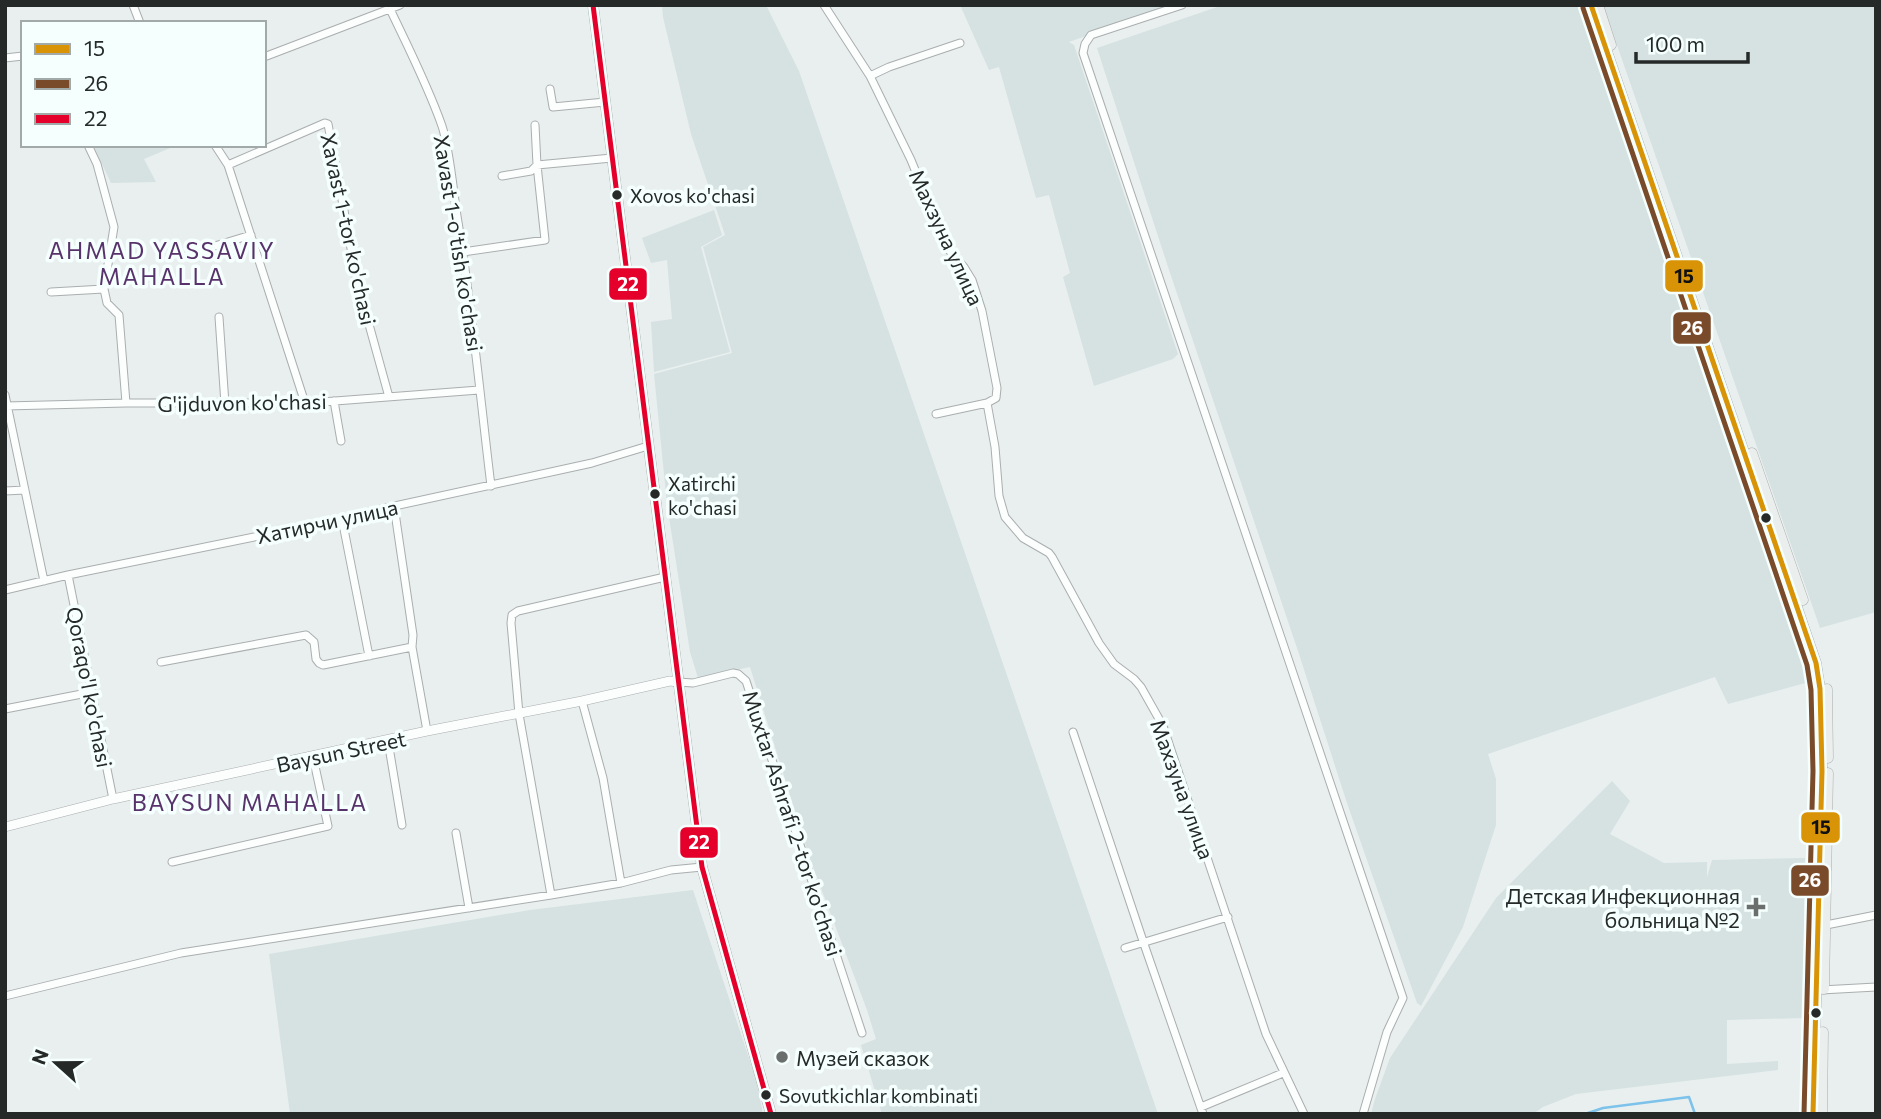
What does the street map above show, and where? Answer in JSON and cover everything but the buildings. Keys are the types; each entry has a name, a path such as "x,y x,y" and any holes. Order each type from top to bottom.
{"main road":[{"path":"593,5 702,867 771,1114"},
{"path":"1591,5 1816,663 1820,689 1822,771 1822,1114"},
{"path":"1598,5 1821,654 1826,684 1828,771 1822,925"},
{"path":"1814,1114 1821,990"}],"street":[{"path":"266,56 385,8 400,5"},
{"name":"Махзуна улица","path":"824,5 870,76 911,160 947,248 964,267 976,291 997,388 996,398 987,403 995,447 999,496 1005,517 1023,538 1049,553 1099,643 1114,664 1135,679 1158,716 1266,1034 1304,1114"},
{"path":"1182,5 1091,35 1084,44 1083,53 1403,998 1387,1032 1363,1114"},
{"name":"Xavast 1-o'tish ko'chasi","path":"385,8 442,127 463,252 491,486"},
{"path":"870,76 889,66 960,43"},
{"path":"550,89 552,107 605,102"},
{"name":"Xavast 1-tor ko'chasi","path":"228,165 328,124 357,281 389,397"},
{"path":"463,252 545,240 535,125"},
{"path":"89,147 97,164 114,227 104,289 107,303 119,315 126,403"},
{"path":"216,147 228,165 305,403"},
{"path":"502,176 531,171 537,165 612,158"},
{"path":"195,252 251,235"},
{"path":"51,292 104,289"},
{"path":"219,317 225,404"},
{"name":"G'ijduvon ko'chasi","path":"6,406 305,403 479,390"},
{"path":"5,395 44,581"},
{"path":"334,401 341,441"},
{"path":"936,414 987,403"},
{"name":"Хатирчи улица","path":"5,590 491,486 592,463 648,446"},
{"path":"5,491 25,490"},
{"path":"394,506 413,635 412,647 427,732"},
{"path":"342,519 369,656"},
{"name":"Qoraqo'l ko'chasi","path":"68,575 113,799"},
{"path":"551,895 519,714 512,615 518,611 665,577"},
{"path":"161,662 306,635 312,638 316,659 323,664 412,647"},
{"name":"Muxtar Ashrafi 2-tor ko'chasi","path":"678,682 693,683 733,673 746,681 862,1033"},
{"name":"Bаysun Street","path":"5,827 113,799 670,681 678,682"},
{"path":"5,709 92,692"},
{"path":"582,701 603,778 621,883"},
{"path":"1073,732 1202,1110 1283,1073"},
{"path":"388,741 402,825"},
{"path":"172,862 328,826 313,757"},
{"path":"456,833 469,908"},
{"path":"5,996 181,953 551,895 621,883 671,870 702,867"},
{"path":"1822,925 1876,915"},
{"path":"1125,948 1228,917"},
{"path":"1821,990 1876,987"}],"shaded area":[{"path":"662,5 766,5 799,71 1158,1114 882,1114 861,1045 876,1039 810,859 750,667 698,678 690,652 667,504 654,374 732,353 703,247 725,235 691,134"},
{"path":"960,5 1172,5 1069,42 1074,45 1178,354 1173,359 1094,386 1063,277 1070,273 1049,195 1036,198 999,67 989,70"},
{"path":"1223,5 1581,5 1809,682 1728,704 1715,677 1488,754 1496,779 1496,825 1463,927 1421,1006 1417,1003 1347,803 1097,48"},
{"path":"1603,5 1876,5 1876,612 1820,628"},
{"path":"94,147 173,147 144,159 156,182 111,183"},
{"path":"714,210 722,235 701,247 730,352 654,372 651,322 672,319 667,260 651,263 642,238"},
{"path":"1612,781 1630,801 1610,834 1664,863 1707,862 1707,877 1712,860 1805,858 1803,1018 1727,1020 1727,1064 1778,1061 1778,1070 1576,1094 1543,1107 1533,1114 1371,1114 1390,1058 1496,898"},
{"path":"693,890 756,1079 763,1114 290,1114 269,954 530,910"}],"waterway":[{"path":"1585,1114 1603,1108 1689,1097 1695,1114"}],"transit line":[{"name":"22","path":"593,5 702,867 771,1114"},
{"name":"15","path":"1591,5 1816,663 1820,689 1822,771 1813,1114"},
{"name":"26","path":"1583,8 1807,665 1811,690 1813,771 1804,1114"}],"place":[{"name":"Xovos ko'chasi","path":"617,195"},
{"name":"Xatirchi ko'chasi","path":"655,494"},
{"name":"Детская Инфекционная больница №2","path":"1756,907"},
{"name":"Музей сказок","path":"782,1057"},
{"name":"Sovutkichlar kombinati","path":"766,1095"}],"district":[{"name":"AHMAD YASSAVIY MAHALLA","path":"162,263"},
{"name":"BAYSUN MAHALLA","path":"250,802"}]}
